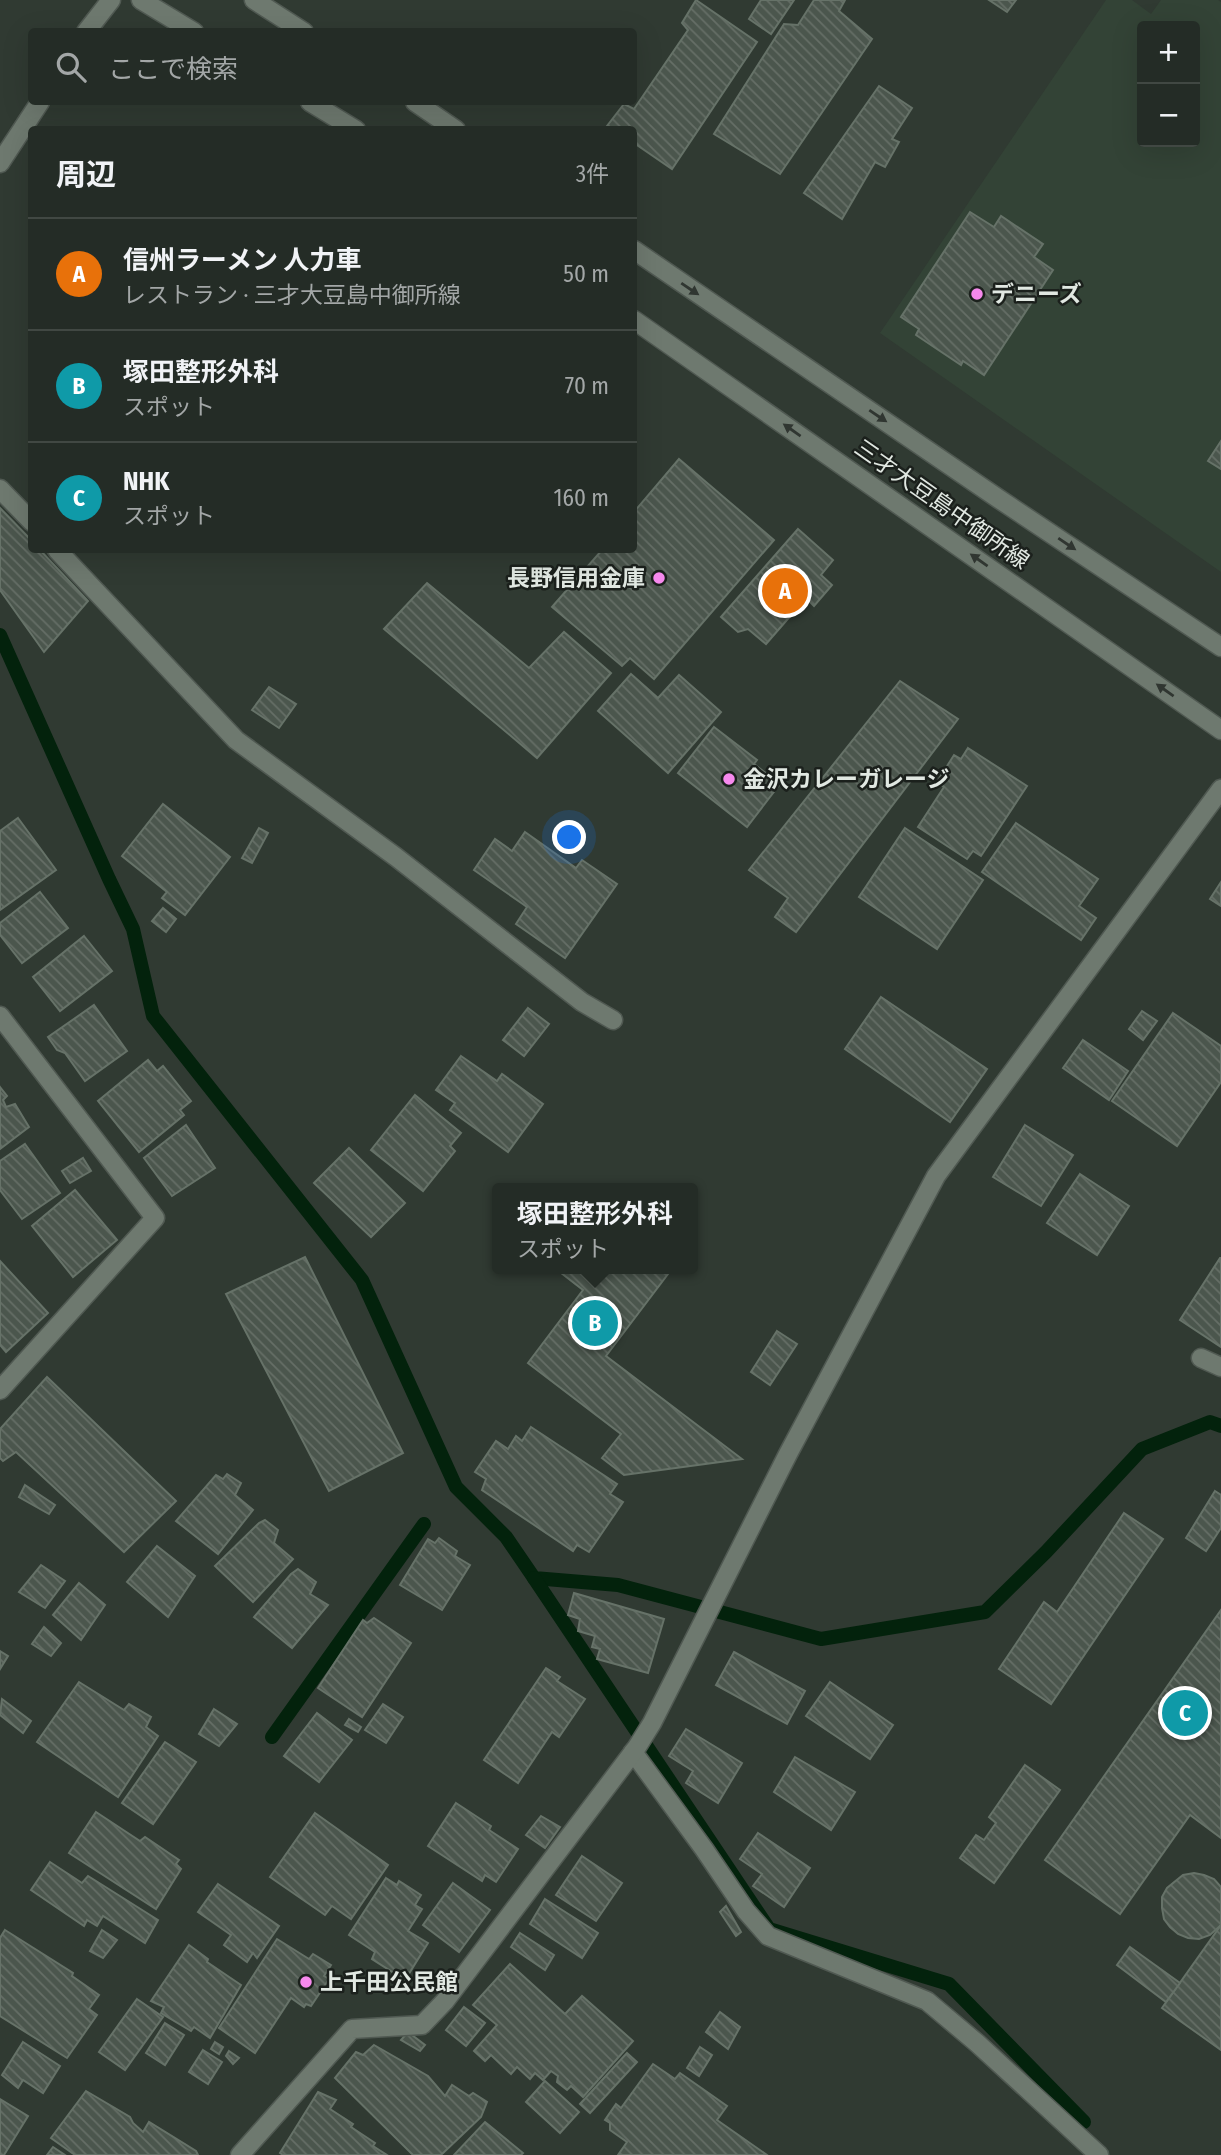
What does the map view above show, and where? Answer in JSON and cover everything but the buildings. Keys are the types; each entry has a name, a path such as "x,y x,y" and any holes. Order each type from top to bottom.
{"street":[{"path":"89,28 111,0"},
{"path":"141,0 187,28"},
{"path":"254,0 298,28"},
{"path":"0,163 38,105"},
{"path":"315,105 349,126"},
{"path":"419,105 450,126"},
{"name":"三才大豆島中御所線","path":"637,252 1221,647"},
{"name":"三才大豆島中御所線","path":"637,322 1221,730"},
{"path":"0,489 28,518"},
{"path":"60,553 236,740 396,857 582,1002 613,1020"},
{"path":"240,2155 352,2029 422,2025 444,2001 635,1750 652,1723 788,1454 936,1177 1221,789"},
{"path":"0,1016 155,1218 0,1390"},
{"path":"1201,1358 1221,1367"},
{"path":"635,1750 746,1911 768,1936 927,2001 1099,2155"}],"shaded area":[{"path":"1106,0 1132,0 1151,14 1161,0 1221,2 1221,572 880,333"}],"waterway":[{"path":"0,635 133,929 153,1016 362,1280 456,1487 506,1537 534,1578 618,1585 821,1639 985,1612 1046,1552 1142,1449 1210,1422 1221,1426"},
{"path":"272,1737 424,1524"},
{"path":"534,1578 769,1929 949,1984 1084,2122"}],"place":[{"name":"デニーズ","path":"977,294"},
{"name":"長野信用金庫","path":"659,578"},
{"name":"信州ラーメン 人力車","path":"785,591"},
{"name":"金沢カレーガレージ","path":"729,779"},
{"name":"塚田整形外科","path":"595,1323"},
{"name":"NHK","path":"1185,1713"},
{"name":"上千田公民館","path":"306,1982"}]}
